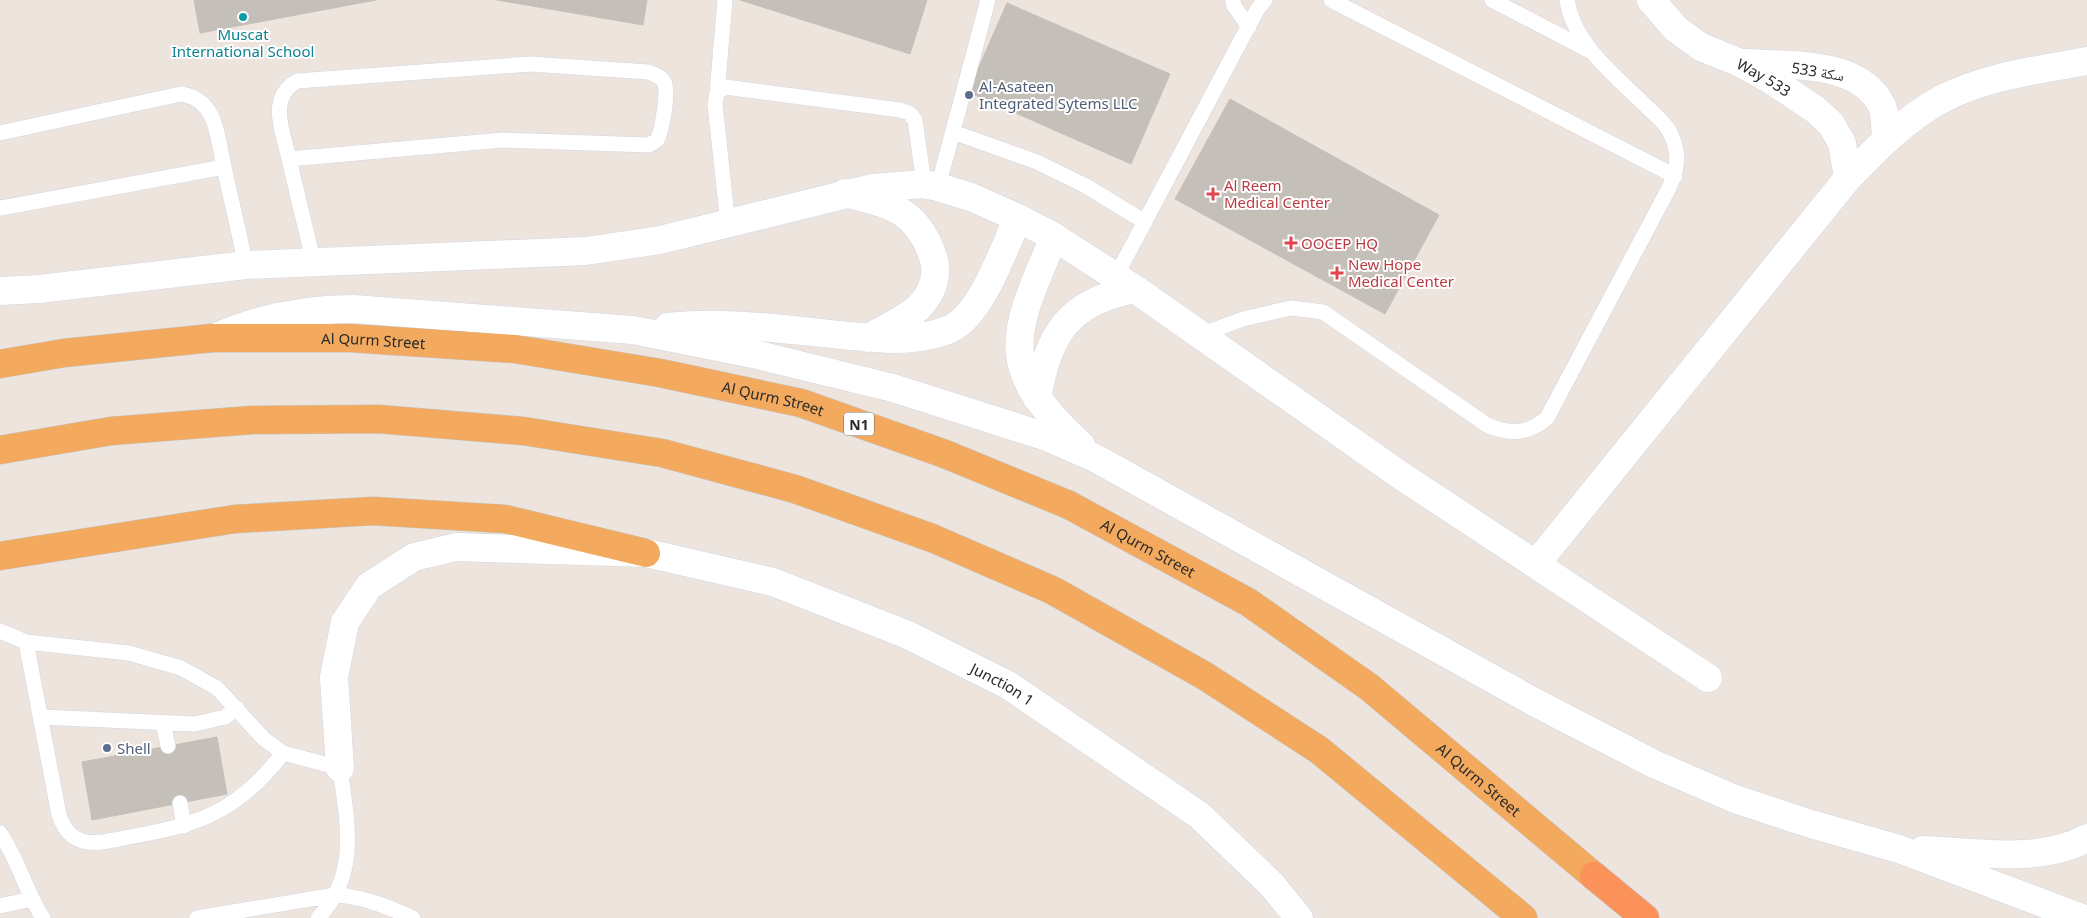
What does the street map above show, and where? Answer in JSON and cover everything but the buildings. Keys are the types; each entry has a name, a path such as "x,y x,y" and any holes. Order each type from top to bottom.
{"highway":[{"name":"Al Qurm Street","path":"0,364 64,353 212,338 350,338 515,349 660,372 801,403 945,454 1069,505 1248,602 1369,686 1645,918"},
{"path":"0,450 110,431 243,420 378,419 522,431 662,453 795,489 932,538 1052,590 1205,676 1319,750 1523,918"},
{"path":"0,556 236,519 373,510 505,519 646,553"}],"street":[{"name":"Way 533","path":"1651,0 1676,29 1701,47 1738,62 1793,94 1831,124 1842,143 1848,178"},
{"path":"1536,564 1848,178 1886,138 1942,99 1981,83 2087,61"},
{"name":"سكة 533","path":"1738,62 1814,68 1851,76 1868,86 1882,106 1886,138"},
{"path":"0,291 78,285 246,265 313,260 586,251 660,240 728,225 846,193 900,185 931,186 971,197 1054,237 1125,282 1400,474 1708,678"},
{"path":"846,193 902,212 916,223 929,242 935,265 936,276 929,295 919,306 906,317 868,338"},
{"path":"633,330 699,324 868,338 911,339 951,328 962,320 980,297 1018,218"},
{"path":"1054,237 1022,315 1018,336 1020,358 1024,372 1037,398 1069,434 1097,458"},
{"path":"1037,398 1042,371 1052,345 1067,321 1086,304 1110,294 1125,282"},
{"path":"212,338 276,315 335,309 633,330 758,355 893,388 1047,437 1097,458 1534,702 1654,764 1736,799 1811,824 1899,849 2082,918"},
{"name":"Junction 1","path":"340,768 334,677 345,622 369,586 414,557 456,547 646,553 773,582 908,635 1008,685 1200,816 1272,885 1299,918"},
{"path":"1899,849 2039,854 2075,845 2087,838"}],"lane":[{"path":"725,0 715,104 728,225"},
{"path":"931,186 953,132 988,0"},
{"path":"1233,0 1234,6 1249,27"},
{"path":"1125,282 1145,222 1257,10 1266,0"},
{"path":"1331,0 1675,176"},
{"path":"1492,0 1591,52"},
{"path":"1200,335 1242,319 1291,308 1323,312 1487,425 1512,433 1525,432 1547,418 1675,176 1676,149 1665,124 1591,52 1578,32 1567,0"},
{"path":"289,159 504,140 649,145 658,140 660,136 666,88 660,77 648,72 530,64 297,81 283,91 278,107 289,159 313,260"},
{"path":"717,93 725,87 735,88 900,110 909,113 915,120 931,186"},
{"path":"0,134 181,94 200,100 212,115 246,265"},
{"path":"953,132 1037,162 1086,186 1145,222"},
{"path":"0,208 224,168"},
{"path":"0,631 26,642 129,653 181,668 217,688 264,739 283,754 340,768 346,816 347,864 335,895 318,918"},
{"path":"26,642 59,815 69,835 80,841 91,844 184,826 204,820 240,799 256,786 283,754"},
{"path":"40,717 195,724 231,714 237,708"},
{"path":"163,723 168,746"},
{"path":"180,803 184,826"},
{"path":"0,834 22,874 42,918"},
{"path":"197,918 335,895 348,896 384,905 413,918"},
{"path":"0,906 32,899"}],"place":[{"name":"Muscat International School","path":"243,17"},
{"name":"Al-Asateen Integrated Sytems LLC","path":"969,95"},
{"name":"Al Reem Medical Center","path":"1213,194"},
{"name":"OOCEP HQ","path":"1291,243"},
{"name":"New Hope Medical Center","path":"1337,273"},
{"name":"Shell","path":"107,748"}]}
